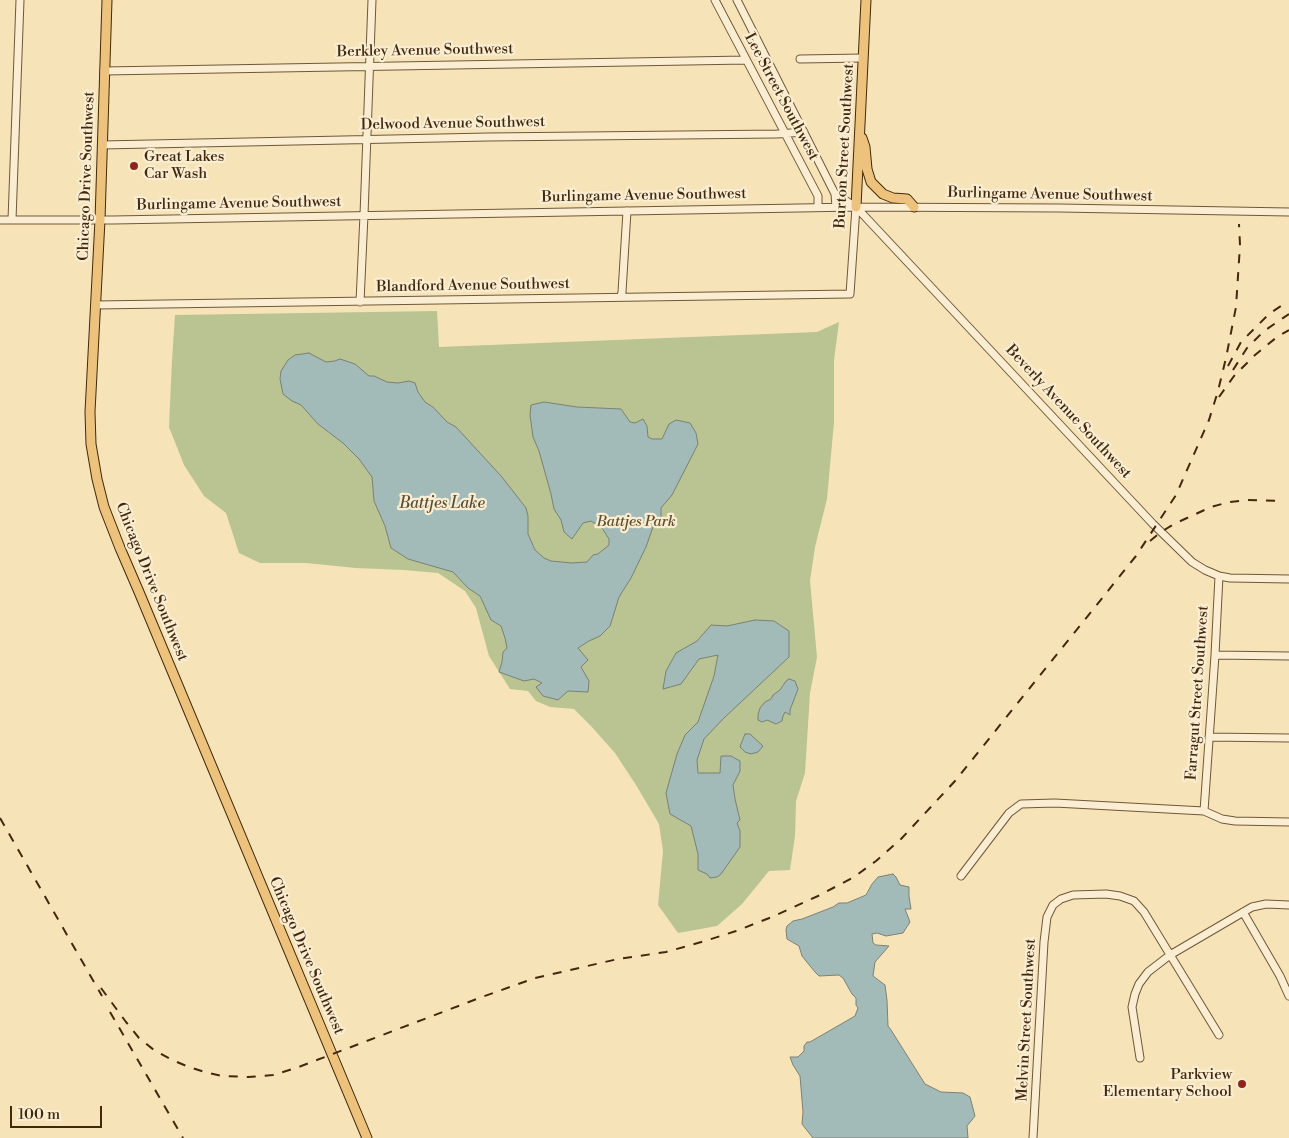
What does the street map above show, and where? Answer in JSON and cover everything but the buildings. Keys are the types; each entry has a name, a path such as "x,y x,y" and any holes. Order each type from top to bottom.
{"main road":[{"name":"Chicago Drive Southwest","path":"107,0 100,220 90,424 92,455 101,498 120,548 367,1138"},
{"name":"Burton Street Southwest","path":"856,207 866,0"},
{"path":"860,128 871,182 883,194 893,198 907,199 914,207"}],"street":[{"path":"12,220 20,0"},
{"path":"360,302 372,0"},
{"name":"Lee Street Southwest","path":"715,0 818,196 818,207"},
{"name":"Lee Street Southwest","path":"737,0 836,194 836,207"},
{"path":"800,59 864,58"},
{"name":"Berkley Avenue Southwest","path":"104,71 746,60"},
{"name":"Delwood Avenue Southwest","path":"102,145 367,139 784,134 804,132"},
{"name":"Lee Street Southwest","path":"836,194 856,207"},
{"name":"Burlingame Avenue Southwest","path":"0,220 100,220 818,207 1289,212"},
{"name":"Burton Street Southwest","path":"850,294 856,207"},
{"name":"Beverly Avenue Southwest","path":"856,207 1181,552 1198,566 1219,576 1230,578 1289,579"},
{"path":"621,297 627,211"},
{"name":"Blandford Avenue Southwest","path":"96,305 850,294"},
{"name":"Farragut Street Southwest","path":"1204,811 1219,576"},
{"path":"1215,655 1289,656"},
{"path":"1209,737 1289,738"},
{"path":"961,876 1009,813 1021,804 1056,803 1204,811 1222,819 1235,821 1289,822"},
{"name":"Melvin Street Southwest","path":"1033,1138 1044,942 1047,918 1054,905 1061,899 1073,895 1090,894 1120,896 1134,901 1144,912 1170,955"},
{"path":"1140,1058 1132,1007 1139,984 1148,972 1170,955 1252,907 1266,904 1289,904"},
{"path":"1243,912 1280,976 1289,996"},
{"path":"1170,955 1219,1035"}],"green space":[{"name":"Battjes Park","path":"437,311 439,347 817,332 839,322 834,360 834,422 827,499 815,547 810,581 817,657 810,693 805,773 796,801 795,836 790,870 769,871 742,904 717,926 678,933 658,905 663,851 659,824 636,785 615,753 574,709 550,707 536,701 528,691 510,689 489,656 476,608 465,591 438,573 306,563 260,563 239,553 226,513 204,496 184,465 169,427 175,315"}],"water":[{"name":"Battjes Lake","path":"309,353 326,362 340,359 355,364 369,376 374,376 387,382 409,381 415,383 418,392 425,402 433,407 447,422 456,427 502,477 526,508 528,534 535,550 551,561 587,562 593,555 598,554 609,545 609,539 602,528 591,521 583,523 572,539 564,532 561,520 554,509 539,451 533,437 530,415 531,405 544,402 577,407 621,409 630,422 635,423 643,419 647,426 648,437 652,439 662,439 669,424 676,420 690,423 696,433 698,444 672,495 661,508 661,519 654,524 646,547 631,578 619,597 610,626 600,636 578,648 588,660 581,667 589,681 588,692 568,691 558,700 543,696 536,687 542,683 534,679 524,681 499,672 503,652 507,648 505,638 501,626 491,620 480,596 468,588 453,572 408,559 391,548 385,526 374,501 372,477 359,459 343,443 318,424 301,405 283,394 280,379 281,371 288,360 295,355"},
{"path":"755,620 774,621 789,631 789,657 704,739 697,760 698,773 720,773 721,756 731,756 740,761 740,771 733,785 740,820 737,823 740,831 740,847 721,874 710,878 707,874 698,870 698,854 691,826 670,814 666,793 677,754 685,735 698,722 714,676 718,655 699,659 681,684 663,689 666,671 676,653 697,641 711,625 727,626"},
{"path":"789,679 795,681 798,689 790,715 785,712 782,721 776,724 767,720 762,722 758,720 760,708"},
{"path":"745,734 750,734 763,746 758,752 751,754 745,752 740,747"},
{"path":"893,874 900,885 909,887 911,909 905,909 910,922 903,933 886,936 877,933 872,934 873,943 889,946 875,962 873,976 885,985 888,1026 925,1084 941,1092 963,1093 970,1097 975,1116 967,1126 968,1138 813,1138 802,1124 800,1076 790,1057 798,1057 804,1051 804,1046 807,1042 855,1016 858,1008 856,998 843,978 839,975 819,976 815,972 802,956 799,946 787,939 787,926 793,921 833,907 839,903 847,903 866,895 878,877"}],"railway":[{"path":"101,988 139,1038 154,1050 172,1060 222,1076 248,1077 273,1075 535,978 618,959 666,952 736,931 818,896 854,877 901,839 955,781 1136,556 1176,495 1209,420 1226,358 1236,307 1240,245 1239,224"},
{"path":"1228,366 1241,342 1269,314 1284,304"},
{"path":"1233,370 1247,348 1264,331 1289,314"},
{"path":"1219,397 1234,376 1255,355 1289,330"},
{"path":"1150,541 1174,524 1211,507 1229,502 1248,500 1281,501"},
{"path":"0,818 102,996"},
{"path":"110,1012 183,1138"}],"place":[{"name":"Great Lakes Car Wash","path":"134,166"},
{"name":"Parkview Elementary School","path":"1242,1084"}]}
